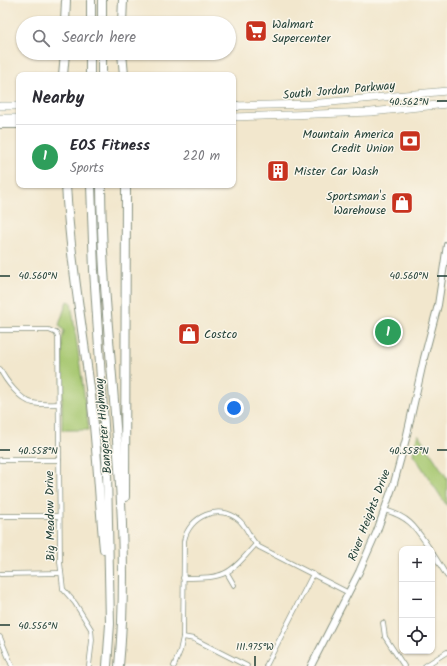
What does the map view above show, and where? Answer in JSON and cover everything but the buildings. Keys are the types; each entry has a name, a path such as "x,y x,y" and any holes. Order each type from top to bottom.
{"highway":[{"path":"65,16 66,0"},
{"path":"91,0 91,16"},
{"path":"102,0 102,16"},
{"path":"122,16 123,0"},
{"path":"63,72 65,60"},
{"path":"66,60 68,72"},
{"path":"90,60 90,72"},
{"path":"102,60 102,72"},
{"path":"120,72 121,60"},
{"path":"123,60 124,72"},
{"path":"0,124 16,124"},
{"path":"66,188 72,262 96,439 102,536 110,606"},
{"name":"Bangerter Highway","path":"91,188 94,285 107,472 110,606 110,642 107,666"},
{"name":"Bangerter Highway","path":"101,188 106,316 120,486 123,580 122,630 119,666"},
{"path":"123,580 126,479 126,188"}],"main road":[{"name":"South Jordan Parkway","path":"236,105 310,104 447,91"},
{"name":"South Jordan Parkway","path":"236,117 366,112 447,104"},
{"path":"0,106 16,106"},
{"path":"0,118 16,118"}],"street":[{"name":"River Heights Drive","path":"311,666 368,552 385,510 406,439 420,372 435,318 447,245"},
{"name":"Big Meadow Drive","path":"0,330 49,330 56,332 59,340 59,554 64,590 75,603 91,630 92,640 90,666"},
{"path":"0,369 6,379 25,400 36,404 59,404"},
{"path":"0,460 59,460"},
{"path":"385,510 399,514 410,522 428,546"},
{"path":"174,666 180,651 183,637 183,548 185,534 192,523 203,515 218,512 232,516 244,525 256,544 349,592"},
{"path":"0,516 59,516"},
{"path":"183,578 213,578 227,573 237,565 256,544"},
{"path":"435,557 447,576"},
{"path":"0,574 61,573"},
{"path":"227,573 234,585"},
{"path":"266,666 313,574"},
{"path":"383,623 385,636 404,666"},
{"path":"0,637 12,666"},
{"path":"183,637 194,638 248,666"},
{"path":"425,666 447,652"}],"green space":[{"path":"67,301 71,302 89,430 62,430 62,340 64,331 59,325"},
{"path":"418,434 447,478 447,506 413,454"}],"place":[{"name":"Walmart Supercenter","path":"256,31"},
{"name":"Mountain America Credit Union","path":"410,141"},
{"name":"Mister Car Wash","path":"278,171"},
{"name":"Sportsman's Warehouse","path":"402,203"},
{"name":"EOS Fitness","path":"388,332"},
{"name":"Costco","path":"189,334"}]}
